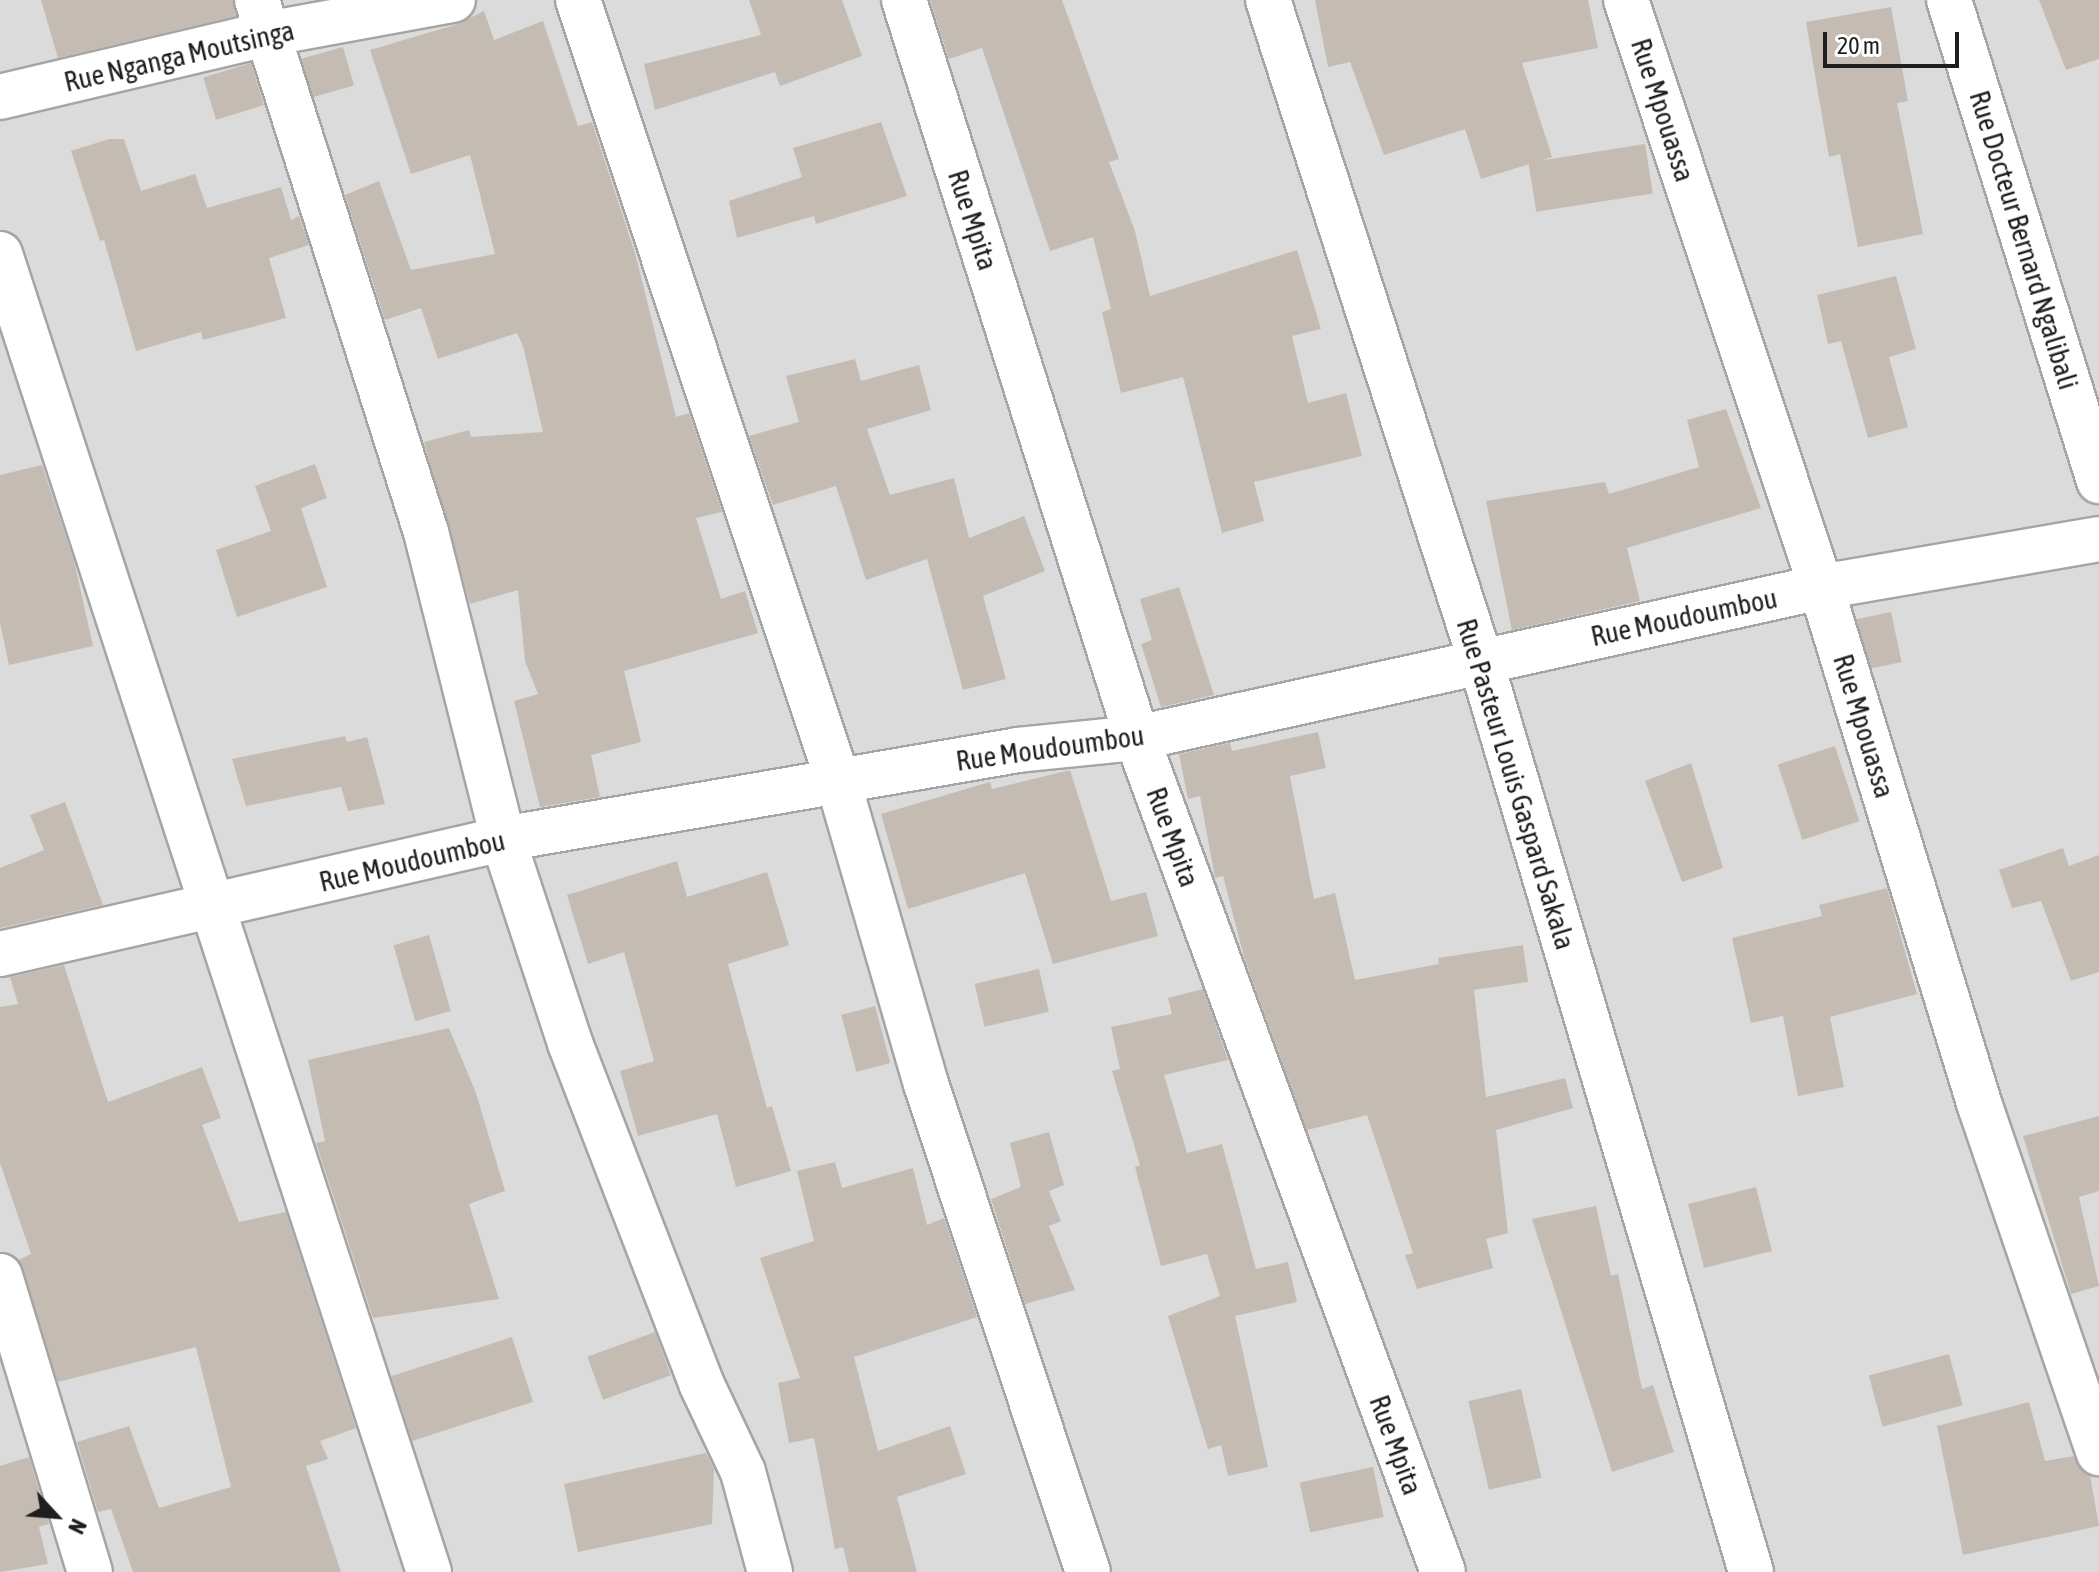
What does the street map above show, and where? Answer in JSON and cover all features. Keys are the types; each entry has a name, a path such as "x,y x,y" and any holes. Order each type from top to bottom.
{"street":[{"name":"Rue Nganga Moutsinga","path":"0,97 262,17 453,0"},
{"path":"578,0 838,781 926,1084 1088,1572"},
{"name":"Rue Mpita","path":"904,0 1137,738 1443,1572"},
{"name":"Rue Pasteur Louis Gaspard Sakala","path":"1268,0 1481,662 1751,1572"},
{"name":"Rue Mpouassa","path":"1626,0 1821,587 1980,1106 2099,1453"},
{"name":"Rue Docteur Bernard Ngalibali","path":"1949,0 2099,481"},
{"path":"262,17 426,532 503,839 576,1058 701,1383 743,1472 770,1572"},
{"path":"0,254 429,1572"},
{"name":"Rue Moudoumbou","path":"0,954 503,839 1018,750 1137,738 1821,587 2099,539"},
{"path":"0,1276 90,1572"}],"shaded area":[{"path":"0,0 2099,0 2099,1572 0,1572"}],"building":[{"path":"41,0 233,0 236,16 58,58"},
{"path":"749,0 842,0 862,56 780,86 775,72 655,110 644,64 761,35"},
{"path":"930,0 1062,0 1119,159 1109,162 1135,231 1150,296 1297,250 1321,329 1292,336 1308,403 1346,393 1362,456 1254,482 1264,521 1222,533 1183,377 1121,393 1102,312 1111,309 1093,237 1050,251 982,48 949,59"},
{"path":"1315,0 1588,0 1598,48 1522,63 1552,157 1481,179 1465,129 1384,155 1350,62 1328,67"},
{"path":"2039,0 2099,0 2099,59 2066,70"},
{"path":"1891,7 1908,101 1897,103 1923,234 1858,247 1840,154 1829,157 1806,22"},
{"path":"484,11 494,40 543,21 578,126 592,122 635,253 676,417 689,413 722,512 696,518 721,599 745,591 758,633 624,671 641,742 591,755 600,797 540,807 514,701 538,694 525,661 518,590 470,604 424,442 469,430 471,437 543,432 523,346 517,333 438,359 421,308 385,320 345,195 379,181 411,270 495,254 470,155 411,174 370,50 458,24"},
{"path":"343,47 354,85 313,97 302,59"},
{"path":"251,63 264,105 216,120 203,78"},
{"path":"881,122 907,196 816,224 814,216 737,238 729,201 802,177 793,148"},
{"path":"109,139 124,139 141,191 195,174 207,208 281,187 291,220 299,216 309,245 269,258 286,318 203,340 201,332 136,351 104,240 100,241 71,151"},
{"path":"1645,144 1653,193 1536,212 1528,162"},
{"path":"1896,276 1916,349 1889,357 1908,427 1868,438 1841,341 1828,344 1817,295"},
{"path":"855,359 861,381 919,365 931,410 867,429 890,495 954,478 969,538 1024,516 1045,571 983,596 1006,679 963,690 927,559 866,580 836,486 773,505 749,436 799,422 786,376"},
{"path":"1726,409 1761,508 1627,548 1640,601 1512,630 1486,501 1605,482 1609,494 1699,467 1687,420"},
{"path":"315,464 327,498 301,508 327,587 237,617 216,550 271,531 255,486"},
{"path":"42,465 74,561 93,646 9,665 0,623 0,475"},
{"path":"1179,587 1214,695 1161,707 1141,644 1152,640 1140,599"},
{"path":"1891,612 1902,662 1867,669 1857,619"},
{"path":"1318,732 1326,768 1290,776 1314,899 1335,893 1355,980 1439,964 1438,958 1523,945 1528,982 1474,990 1486,1097 1565,1078 1573,1108 1496,1130 1508,1233 1486,1239 1493,1268 1417,1289 1405,1255 1413,1253 1367,1115 1307,1130 1244,957 1223,876 1215,878 1200,796 1188,799 1179,754 1230,743 1232,751"},
{"path":"345,736 347,742 367,737 385,804 348,811 341,787 246,806 232,759"},
{"path":"1835,746 1859,821 1802,840 1778,765"},
{"path":"1691,763 1723,868 1682,882 1645,781"},
{"path":"1070,770 1111,901 1146,892 1158,936 1053,964 1025,873 908,909 881,814 990,782 992,789"},
{"path":"65,802 103,905 0,928 0,868 44,850 30,815"},
{"path":"2063,848 2069,866 2099,855 2099,972 2071,981 2041,901 2012,908 1999,870"},
{"path":"677,861 687,897 767,872 789,945 728,964 767,1108 772,1106 791,1171 736,1187 717,1114 638,1136 620,1071 654,1061 624,952 588,964 567,895"},
{"path":"1887,888 1917,994 1830,1017 1844,1087 1798,1096 1783,1016 1751,1023 1732,938 1822,916 1819,905"},
{"path":"429,935 451,1011 415,1021 393,945"},
{"path":"64,965 108,1102 202,1067 221,1118 202,1125 239,1222 286,1212 356,1428 320,1441 328,1459 306,1466 341,1572 133,1572 111,1509 98,1512 77,1442 129,1426 159,1508 231,1487 196,1347 58,1382 18,1260 31,1254 0,1163 0,1007 18,1004 10,977"},
{"path":"1039,969 1049,1012 985,1027 975,984"},
{"path":"1203,989 1228,1060 1164,1075 1187,1153 1222,1144 1256,1269 1288,1262 1297,1302 1235,1316 1268,1467 1228,1476 1221,1445 1208,1449 1168,1316 1220,1296 1207,1254 1161,1266 1135,1167 1140,1165 1112,1071 1120,1069 1111,1027 1172,1014 1168,998"},
{"path":"875,1006 890,1063 856,1072 841,1015"},
{"path":"449,1028 476,1093 505,1191 469,1204 499,1299 373,1318 316,1143 325,1141 308,1060"},
{"path":"2099,1116 2099,1191 2079,1197 2099,1286 2071,1294 2023,1136"},
{"path":"1049,1132 1064,1185 1049,1191 1061,1221 1049,1226 1075,1290 1025,1304 991,1199 1021,1187 1010,1143"},
{"path":"835,1162 842,1188 913,1168 927,1225 944,1218 977,1317 854,1357 878,1451 950,1426 966,1474 897,1497 917,1572 849,1572 843,1547 835,1549 814,1438 789,1443 778,1383 800,1378 760,1258 814,1241 797,1171"},
{"path":"1756,1187 1772,1251 1704,1268 1688,1204"},
{"path":"1596,1206 1611,1276 1618,1274 1642,1389 1653,1385 1674,1452 1612,1472 1532,1219"},
{"path":"655,1332 671,1375 603,1400 587,1357"},
{"path":"512,1337 533,1402 412,1441 391,1376"},
{"path":"1949,1354 1963,1405 1883,1427 1869,1375"},
{"path":"1521,1389 1541,1478 1489,1490 1468,1401"},
{"path":"2029,1402 2045,1461 2074,1456 2090,1475 2099,1526 1963,1555 1937,1426"},
{"path":"706,1453 714,1469 712,1524 578,1552 564,1484"},
{"path":"29,1457 49,1524 39,1527 48,1564 0,1572 0,1466"},
{"path":"1373,1467 1384,1517 1310,1532 1300,1483"}]}
